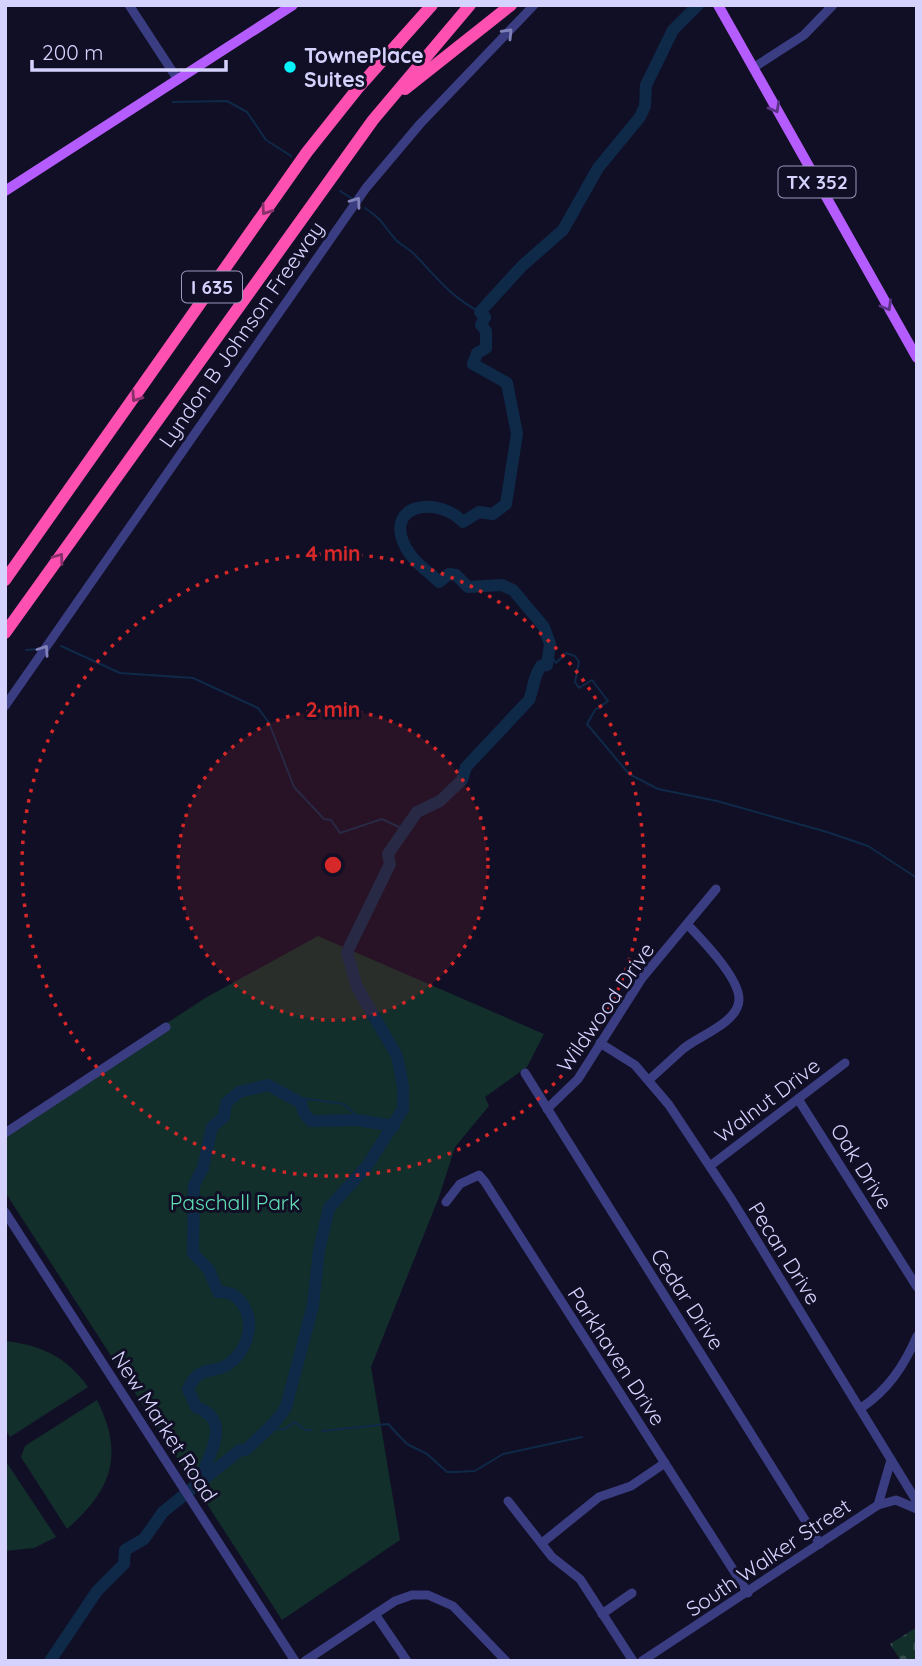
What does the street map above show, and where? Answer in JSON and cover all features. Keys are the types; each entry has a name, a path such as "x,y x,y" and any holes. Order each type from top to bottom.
{"highway":[{"path":"307,152 355,84 420,5"},
{"name":"I 635","path":"5,580 307,152 358,88 432,5"},
{"name":"Lyndon B Johnson Freeway","path":"5,633 388,102 470,5"},
{"path":"388,102 511,5"}],"main road":[{"path":"5,191 293,5"},
{"name":"TX 352","path":"718,5 917,358"}],"street":[{"path":"129,5 178,80"},
{"name":"Lyndon B Johnson Freeway","path":"5,706 366,188 420,124 534,5"},
{"path":"753,68 788,48 833,5"},
{"name":"Wildwood Drive","path":"547,1109 578,1079 642,978 716,889"},
{"path":"650,1079 691,1043 727,1020 738,1006 738,994 716,956 687,923"},
{"path":"5,1133 166,1027"},
{"name":"Pecan Drive","path":"600,1043 625,1057 650,1079 710,1166 917,1502"},
{"name":"Walnut Drive","path":"710,1166 845,1063"},
{"name":"Cedar Drive","path":"525,1073 820,1544"},
{"name":"Oak Drive","path":"798,1099 917,1287"},
{"name":"Parkhaven Drive","path":"446,1202 469,1177 479,1175 485,1182 748,1593"},
{"name":"New Market Road","path":"5,1212 295,1661"},
{"path":"861,1408 881,1395 913,1351 917,1336"},
{"path":"878,1505 888,1477 891,1457"},
{"path":"542,1544 598,1497 631,1486 665,1463"},
{"name":"South Walker Street","path":"642,1661 878,1505 896,1500 917,1509"},
{"path":"508,1501 552,1557 580,1579 634,1661"},
{"path":"602,1614 632,1593"},
{"path":"305,1661 375,1614 411,1595 428,1595 453,1606 506,1661"},
{"path":"375,1614 407,1661"}],"green space":[{"name":"Paschall Park","path":"318,936 544,1034 527,1067 485,1097 489,1106 455,1147 439,1197 371,1367 400,1540 282,1620 5,1192 5,1128 207,997"},
{"path":"5,1341 42,1349 52,1354 71,1368 88,1387 10,1437 5,1429"},
{"path":"97,1400 110,1438 109,1471 94,1500 67,1529 21,1457 25,1446"},
{"path":"5,1460 56,1537 34,1548 5,1551"},
{"path":"917,1627 917,1661 901,1661 890,1644"}],"waterway":[{"path":"50,1661 97,1591 124,1564 125,1550 144,1539 163,1512 240,1450 246,1450 286,1407 313,1305 319,1250 329,1208 367,1166 403,1109 403,1086 397,1056 357,987 347,952 390,864 388,854 417,812 440,801 462,780 466,767 529,700 538,670 547,665 550,644 544,627 513,590 502,585 468,587 456,575 449,574 439,582 416,561 405,546 400,532 402,520 417,508 429,507 453,514 463,522 479,512 493,514 506,504 517,434 507,383 473,364 477,353 486,348 486,331 481,325 485,317 480,312 522,266 563,230 598,168 640,117 645,106 646,85 673,30 698,5"},
{"path":"173,102 227,101 247,112 266,140 291,156"},
{"path":"340,191 353,199"},
{"path":"365,208 452,293 480,312"},
{"path":"61,646 120,673 193,678 258,708 269,723 294,787 324,819 331,820 340,833 382,819 405,830"},
{"path":"26,650 39,649"},
{"path":"549,652 556,663 566,653 575,656 579,662 575,682 579,688 592,680 608,701 595,710 587,724 629,774 658,789 717,801 868,846 917,878"},
{"path":"200,1482 216,1429 214,1421 207,1413 196,1407 188,1389 197,1376 222,1368 234,1359 244,1345 249,1327 246,1310 241,1302 231,1294 218,1292 209,1270 193,1253 194,1185 203,1168 212,1127 224,1117 226,1103 239,1092 268,1085 301,1103 304,1113 311,1121 357,1120 394,1126"},
{"path":"293,1097 344,1104 362,1121"},
{"path":"268,1429 285,1429 295,1422 305,1430 312,1430"},
{"path":"322,1431 388,1424 407,1444 427,1454 447,1472 475,1471 503,1454 582,1437"}],"place":[{"name":"TownePlace Suites","path":"290,67"}]}
